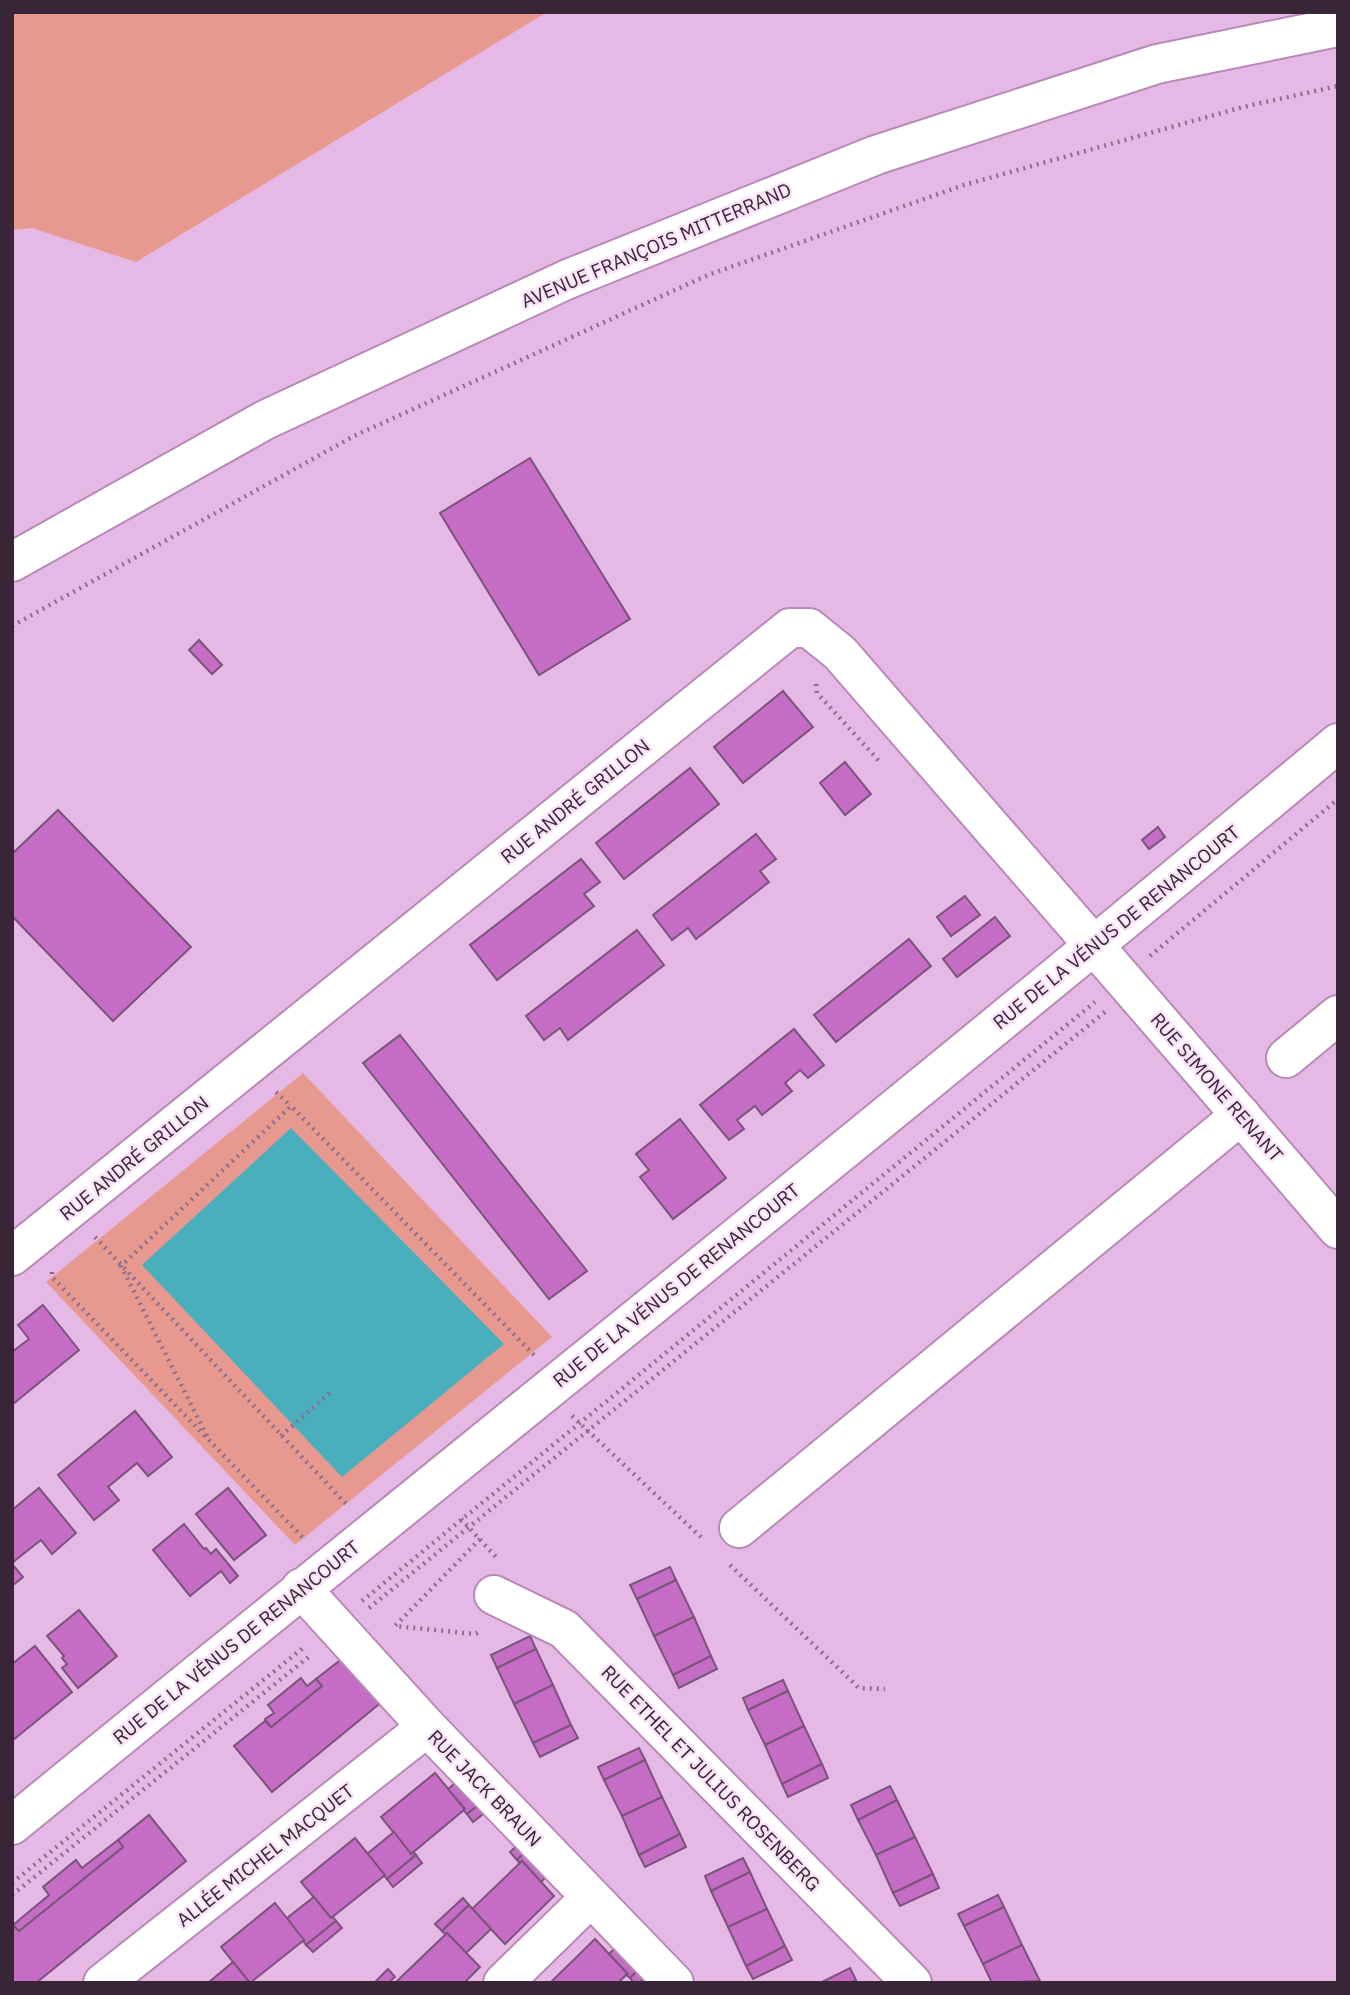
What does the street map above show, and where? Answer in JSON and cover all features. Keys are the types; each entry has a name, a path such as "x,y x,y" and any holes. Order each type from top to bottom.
{"street":[{"name":"AVENUE FRANÇOIS MITTERRAND","path":"12,562 265,420 568,279 876,155 1157,64 1338,27"},
{"name":"RUE ANDRÉ GRILLON","path":"12,1256 790,628 809,628 840,653 1094,947"},
{"name":"RUE DE LA VÉNUS DE RENANCOURT","path":"12,1825 1094,947 1338,743"},
{"name":"RUE SIMONE RENANT","path":"1094,947 1116,994 1241,1115 1338,1228"},
{"path":"1286,1058 1338,1014"},
{"path":"726,1546 1241,1115"},
{"name":"RUE JACK BRAUN","path":"301,1588 428,1727 674,1983"},
{"name":"RUE ETHEL ET JULIUS ROSENBERG","path":"494,1595 564,1629 912,1983"},
{"name":"ALLÉE MICHEL MACQUET","path":"103,1983 428,1727"},
{"path":"503,1983 590,1898"}],"path":[{"path":"12,626 354,436 708,275 964,185 1242,107 1338,86"},
{"path":"815,676 817,693 887,770"},
{"path":"12,1883 469,1527 589,1430 1116,994 1338,799"},
{"path":"12,1895 336,1628 461,1519 1116,994"},
{"path":"271,1087 537,1358 546,1390 579,1423 726,1546 859,1688 885,1689"},
{"path":"121,1266 291,1106"},
{"path":"103,1246 348,1507 356,1501"},
{"path":"52,1264 52,1277 307,1541 297,1549"},
{"path":"121,1266 209,1440"},
{"path":"281,1436 332,1391"},
{"path":"461,1519 499,1561 494,1595"},
{"path":"480,1539 396,1626 475,1634 528,1612"}],"shaded area":[{"path":"12,12 547,12 136,262 32,228 12,230"},
{"path":"303,1073 552,1337 295,1545 46,1282"},
{"path":"291,1128 504,1344 342,1477 142,1265"}],"building":[{"path":"530,458 630,619 539,675 440,513"},
{"path":"199,640 222,665 212,674 189,650"},
{"path":"783,691 813,727 743,783 714,747"},
{"path":"845,762 871,794 845,815 820,783"},
{"path":"690,768 719,804 624,879 596,843"},
{"path":"58,810 191,947 113,1021 12,916 12,854"},
{"path":"1158,827 1165,837 1149,849 1142,840"},
{"path":"756,834 776,859 760,871 769,882 696,939 688,928 672,940 653,915"},
{"path":"581,859 600,882 584,894 594,906 497,980 470,945"},
{"path":"965,896 980,915 951,936 937,917"},
{"path":"995,917 1010,936 957,977 943,959"},
{"path":"637,930 664,965 568,1040 560,1028 544,1040 526,1016"},
{"path":"909,939 931,966 836,1042 814,1015"},
{"path":"794,1029 824,1065 808,1078 800,1070 785,1083 792,1091 762,1115 755,1106 737,1120 744,1129 729,1140 700,1105"},
{"path":"400,1035 587,1271 549,1299 363,1063"},
{"path":"680,1119 726,1178 673,1219 640,1177 649,1170 636,1154"},
{"path":"43,1305 79,1350 12,1405 12,1352 29,1339 18,1325"},
{"path":"135,1411 172,1457 148,1476 137,1463 108,1487 119,1500 94,1520 58,1475"},
{"path":"39,1488 76,1533 52,1554 41,1540 12,1563 12,1510"},
{"path":"228,1488 266,1535 234,1560 196,1514"},
{"path":"184,1524 204,1549 211,1554 216,1549 238,1576 230,1583 221,1571 190,1596 153,1550"},
{"path":"12,1564 23,1577 12,1586"},
{"path":"670,1567 676,1580 637,1599 630,1585"},
{"path":"676,1580 694,1617 654,1636 637,1599"},
{"path":"79,1610 117,1656 78,1688 62,1668 67,1664 62,1658 64,1656 47,1636"},
{"path":"694,1617 711,1656 673,1675 654,1636"},
{"path":"530,1636 536,1649 497,1668 491,1655"},
{"path":"35,1646 72,1692 12,1741 12,1664"},
{"path":"536,1649 553,1685 514,1704 497,1668"},
{"path":"347,1655 384,1700 272,1792 234,1746 265,1721 271,1727 322,1686 316,1679"},
{"path":"711,1656 717,1669 679,1688 673,1675"},
{"path":"301,1678 307,1686 316,1679 322,1686 271,1727 265,1719 274,1713 268,1705"},
{"path":"783,1680 788,1691 748,1710 743,1698"},
{"path":"553,1685 571,1725 533,1743 514,1704"},
{"path":"788,1691 804,1726 765,1745 748,1710"},
{"path":"571,1725 578,1738 540,1757 533,1743"},
{"path":"804,1726 822,1764 782,1784 765,1745"},
{"path":"639,1748 645,1760 604,1780 598,1767"},
{"path":"645,1760 662,1797 622,1816 604,1780"},
{"path":"822,1764 828,1778 788,1797 782,1784"},
{"path":"435,1773 465,1809 411,1854 381,1817"},
{"path":"463,1776 485,1800 467,1814 448,1789"},
{"path":"890,1786 897,1800 858,1820 851,1805"},
{"path":"662,1797 680,1834 639,1855 622,1816"},
{"path":"485,1800 492,1807 473,1822 467,1814"},
{"path":"897,1800 915,1837 876,1855 858,1820"},
{"path":"149,1815 186,1861 36,1983 12,1983 12,1925 19,1931 123,1847 118,1840"},
{"path":"394,1832 411,1854 413,1852 416,1855 387,1879 367,1854"},
{"path":"680,1834 686,1847 645,1867 639,1855"},
{"path":"915,1837 933,1874 893,1893 876,1855"},
{"path":"355,1838 385,1875 331,1918 301,1882"},
{"path":"524,1839 530,1847 517,1860 510,1852"},
{"path":"118,1840 123,1847 19,1931 13,1925 49,1895 43,1887 76,1860 82,1868"},
{"path":"530,1847 553,1870 541,1882 522,1861 520,1863 517,1860"},
{"path":"416,1855 422,1863 393,1887 387,1879"},
{"path":"743,1858 750,1872 711,1891 705,1876"},
{"path":"522,1861 554,1896 505,1944 472,1909"},
{"path":"750,1872 767,1909 728,1927 711,1891"},
{"path":"933,1874 939,1888 900,1906 893,1893"},
{"path":"998,1895 1004,1907 964,1926 958,1914"},
{"path":"314,1897 336,1921 306,1945 287,1918"},
{"path":"463,1898 469,1905 442,1931 435,1924"},
{"path":"275,1903 304,1940 250,1983 221,1947"},
{"path":"469,1905 491,1929 466,1953 442,1931"},
{"path":"1004,1907 1022,1945 983,1964 964,1926"},
{"path":"767,1909 785,1946 746,1966 728,1927"},
{"path":"336,1921 342,1928 313,1952 306,1945"},
{"path":"447,1933 480,1967 464,1983 397,1981"},
{"path":"595,1939 628,1974 618,1983 550,1983"},
{"path":"621,1942 643,1965 630,1978 609,1954"},
{"path":"1022,1945 1040,1981 992,1983 983,1964"},
{"path":"785,1946 792,1960 753,1979 746,1966"},
{"path":"233,1962 250,1983 208,1983"},
{"path":"643,1965 651,1972 639,1983 634,1983 630,1978"},
{"path":"850,1968 856,1980 849,1983 820,1983"},
{"path":"388,1969 395,1977 388,1983 374,1983"}]}
